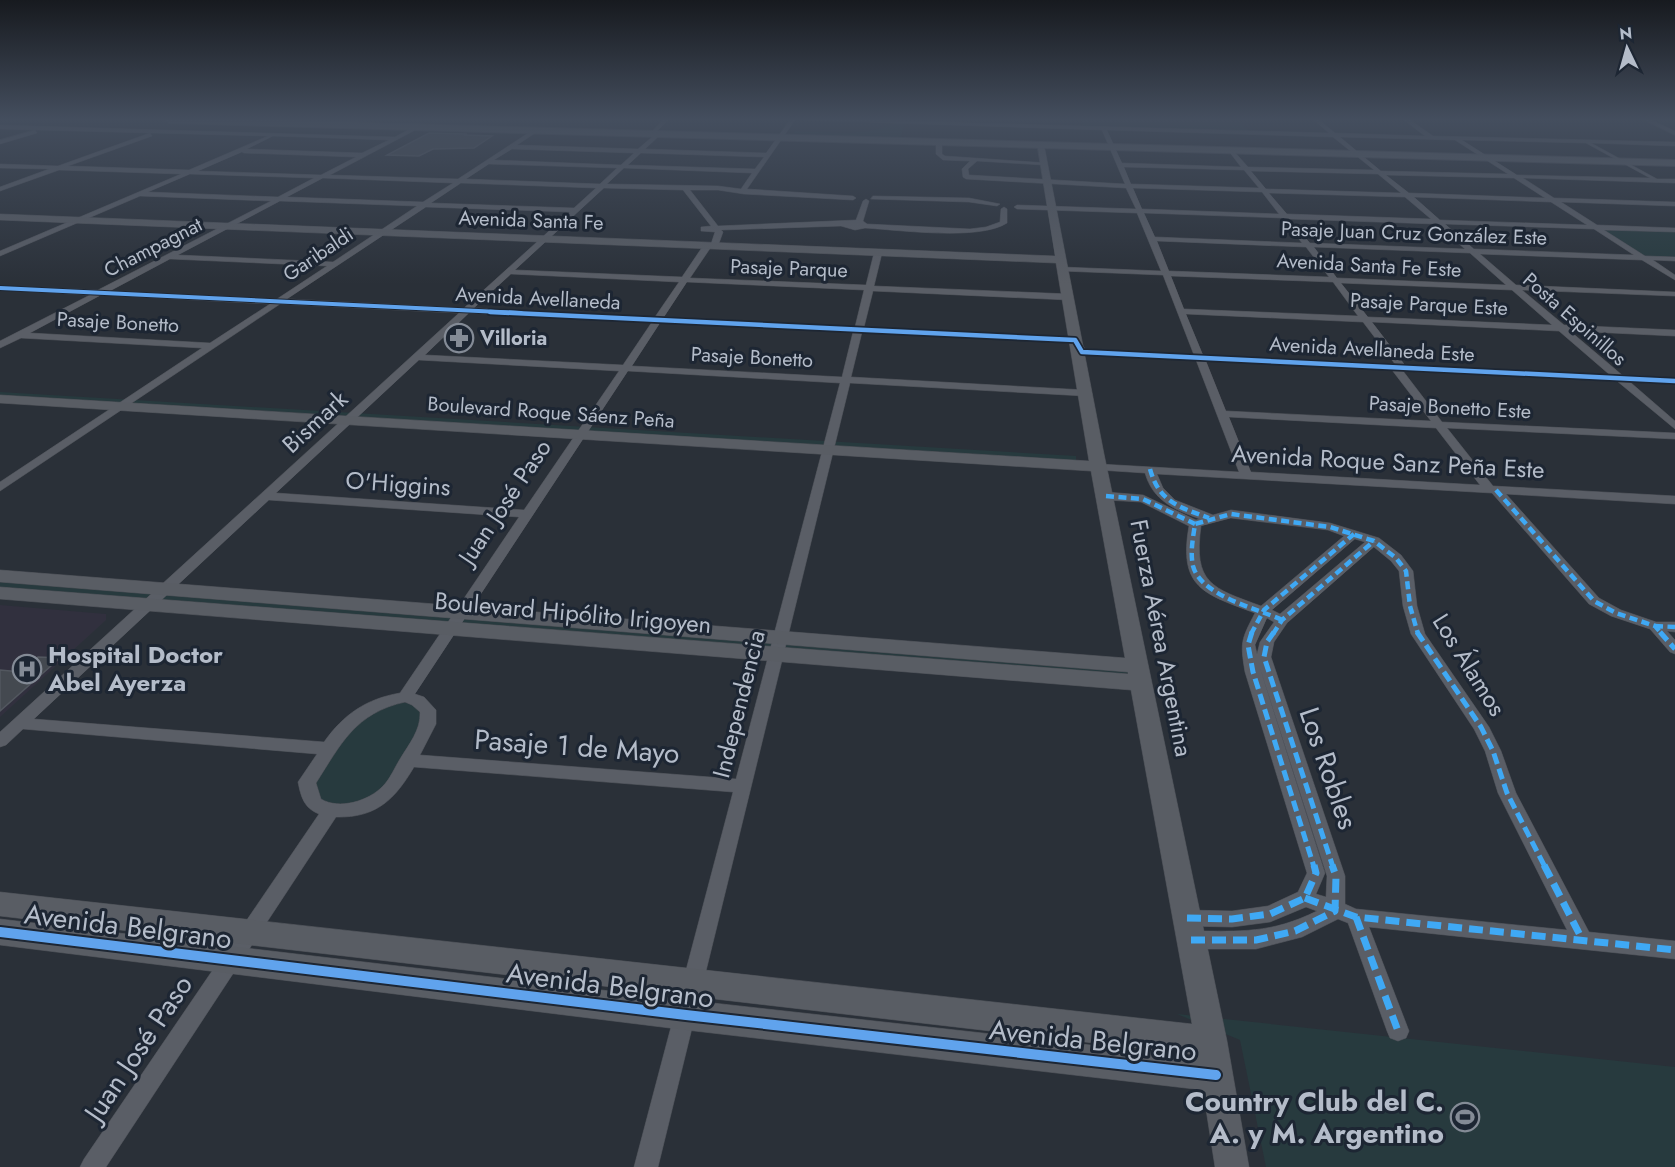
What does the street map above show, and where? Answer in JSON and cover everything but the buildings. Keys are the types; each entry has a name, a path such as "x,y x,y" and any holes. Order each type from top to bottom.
{"street":[{"path":"0,189 42,174"},
{"path":"0,254 185,174"},
{"path":"273,174 602,185 855,199"},
{"name":"Champagnat","path":"0,345 327,174"},
{"name":"Garibaldi","path":"0,487 471,174"},
{"name":"Bismark","path":"0,741 613,174"},
{"path":"743,190 754,174"},
{"name":"Fuerza Aérea Argentina","path":"1046,174 1085,393 1211,1041 1232,1167"},
{"path":"1105,174 1129,186 1675,204"},
{"path":"1124,174 1246,474"},
{"path":"1251,174 1401,367 1397,370 1438,424 1492,489 1594,601 1616,614 1655,626 1675,627"},
{"name":"Posta Espinillos","path":"1382,174 1675,426"},
{"path":"1464,174 1675,181"},
{"path":"1649,174 1675,188"},
{"path":"1517,176 1675,278"},
{"path":"683,190 754,192"},
{"path":"683,190 693,213"},
{"path":"683,190 718,230"},
{"path":"140,194 575,210"},
{"path":"1004,209 1003,223 980,230 862,224 852,228 844,226 855,199 861,195 869,200 969,200 997,204 1009,203 1017,207"},
{"path":"862,224 869,200"},
{"path":"997,204 996,207 1004,209 1053,208 1675,230"},
{"name":"Avenida Santa Fe","path":"0,217 544,239 707,240 1061,265"},
{"path":"699,221 707,240 718,230 769,225 846,223"},
{"name":"Juan José Paso","path":"405,697 586,430 658,321 707,240 718,230"},
{"name":"Pasaje Juan Cruz González Este","path":"1152,240 1675,259"},
{"name":"Independencia","path":"646,1167 878,253"},
{"path":"171,257 337,264"},
{"name":"Avenida Santa Fe Este","path":"1061,265 1164,272 1675,294"},
{"name":"Pasaje Parque","path":"508,272 1069,297"},
{"name":"Avenida Avellaneda","path":"0,288 1075,340"},
{"name":"Pasaje Parque Este","path":"1180,311 1675,333"},
{"name":"Pasaje Bonetto","path":"20,335 213,346"},
{"name":"Avenida Avellaneda Este","path":"1075,340 1082,352 1675,381"},
{"name":"Pasaje Bonetto","path":"416,357 1085,393"},
{"name":"Boulevard Roque Sáenz Peña","path":"0,389 137,396 354,415 1098,460"},
{"name":"Boulevard Roque Sáenz Peña","path":"0,399 354,415"},
{"name":"Pasaje Bonetto Este","path":"1222,414 1675,436"},
{"name":"Avenida Roque Sanz Peña Este","path":"1098,460 1150,469 1675,500"},
{"path":"1150,469 1152,481 1159,494 1202,521"},
{"name":"O'Higgins","path":"267,496 527,514"},
{"path":"1106,496 1143,499 1202,521"},
{"name":"Los Álamos","path":"1202,521 1231,514 1273,518 1354,534 1374,541 1396,558 1406,571 1410,606 1418,634 1481,727 1493,751 1507,793 1582,939"},
{"path":"1202,521 1191,541 1192,566 1198,579 1217,593 1264,610 1282,620"},
{"name":"Los Robles","path":"1305,898 1316,873 1253,672 1248,645 1251,634 1264,610 1354,534"},
{"name":"Los Robles","path":"1335,911 1336,876 1264,657 1267,642 1282,620 1374,541"},
{"name":"Boulevard Hipólito Irigoyen","path":"0,576 162,589 456,621"},
{"name":"Boulevard Hipólito Irigoyen","path":"0,592 147,604 456,621 1141,675"},
{"path":"1655,626 1675,650"},
{"path":"405,697 418,701 428,711 428,725 389,792 372,804 355,809 331,810 315,804 309,795 308,782 330,748 353,717 369,706 389,699 405,697"},
{"path":"19,723 330,748"},
{"name":"Pasaje 1 de Mayo","path":"408,760 743,786"},
{"name":"Juan José Paso","path":"92,1167 331,810"},
{"path":"1187,918 1232,919 1270,914 1305,898 1356,918 1675,950"},
{"name":"Avenida Belgrano","path":"0,904 1211,1041"},
{"path":"1191,940 1256,940 1295,931 1335,911"},
{"path":"1356,918 1398,1031"},
{"name":"Avenida Belgrano","path":"0,932 686,1015 1216,1075"}],"shaded area":[{"name":"Hospital Doctor Abel Ayerza","path":"0,605 106,614 106,620 0,717"}],"green space":[{"path":"1597,227 1669,229 1675,233 1675,259 1645,258"},
{"path":"0,392 1076,456 1076,461 0,397"},
{"path":"0,576 1139,666 1142,683 0,593"},
{"path":"405,697 428,710 389,791 331,811 309,795 353,717"},
{"name":"Country Club del C. A. y M. Argentino","path":"1177,1014 1675,1067 1675,1167 1266,1167 1240,1040"}],"marked path":[{"path":"1150,469 1153,480 1164,497 1179,507 1209,518"},
{"path":"1496,490 1594,601 1616,613 1655,626 1675,649"},
{"path":"1106,496 1143,499 1195,524"},
{"path":"1282,620 1227,598 1201,581 1193,567 1191,549 1195,524 1231,514 1330,527 1374,541 1396,558 1406,571 1410,606 1418,634 1481,727 1493,751 1507,793 1582,939"},
{"path":"1187,918 1232,919 1270,914 1305,898 1316,873 1253,672 1248,645 1251,634 1264,610 1354,534"},
{"path":"1191,940 1256,940 1295,931 1335,911 1336,876 1264,657 1267,642 1282,620 1374,541"},
{"path":"1655,626 1675,627"},
{"path":"1305,898 1356,917 1675,950"},
{"path":"1356,917 1398,1031"}],"cycle path":[{"path":"0,288 1075,340 1082,352 1675,381"},
{"path":"0,932 686,1015 1216,1075"}],"place":[{"name":"Villoria","path":"459,338"},
{"name":"Hospital Doctor Abel Ayerza","path":"27,669"},
{"name":"Country Club del C. A. y M. Argentino","path":"1465,1117"}]}
